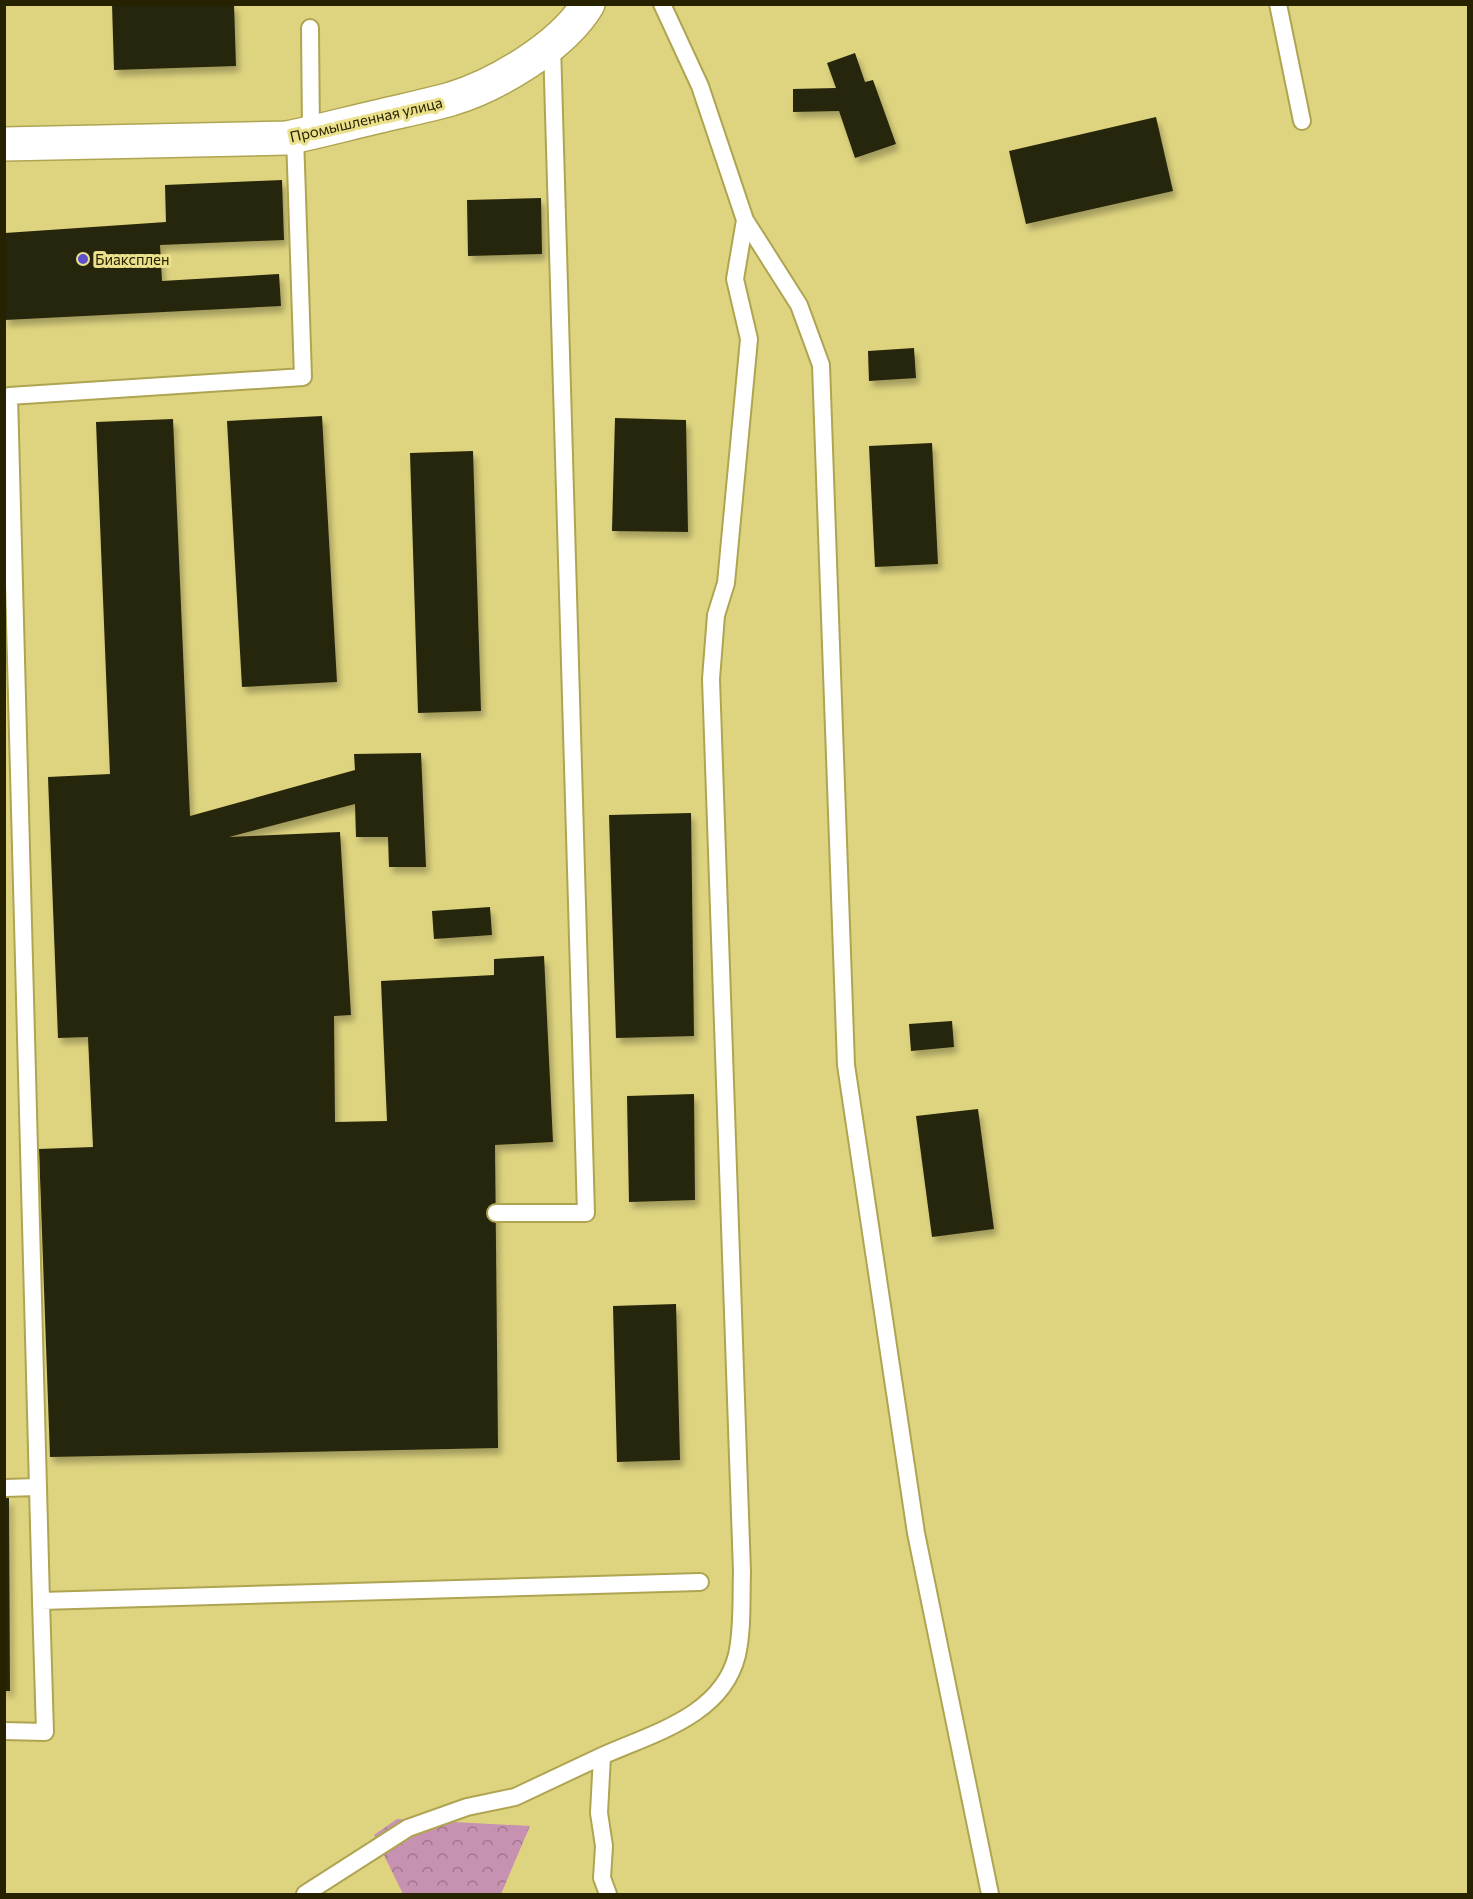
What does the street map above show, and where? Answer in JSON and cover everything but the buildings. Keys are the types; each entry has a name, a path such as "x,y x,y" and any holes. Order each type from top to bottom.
{"street":[{"name":"Промышленная улица","path":"4,144 287,138 303,135 453,98 496,79 552,45 581,16 588,4"}],"lane":[{"path":"662,4 700,86 745,220 799,305 821,365 846,1065 916,1533 990,1894"},
{"path":"1278,4 1302,121"},
{"path":"4,1731 45,1732 9,396 303,378 303,135 310,28"},
{"path":"496,1213 586,1213 552,45"},
{"path":"305,1894 408,1828 467,1807 515,1797 684,1719 703,1708 715,1697 729,1677 737,1654 742,1560 711,679 716,615 726,583 749,339 735,279 745,220"},
{"path":"4,1488 38,1487"},
{"path":"41,1601 700,1582"},
{"path":"602,1756 599,1813 604,1846 602,1878 608,1894"}],"green space":[{"path":"397,1819 530,1826 501,1894 403,1894 374,1835"}],"place":[{"name":"Биаксплен","path":"83,259"}]}
